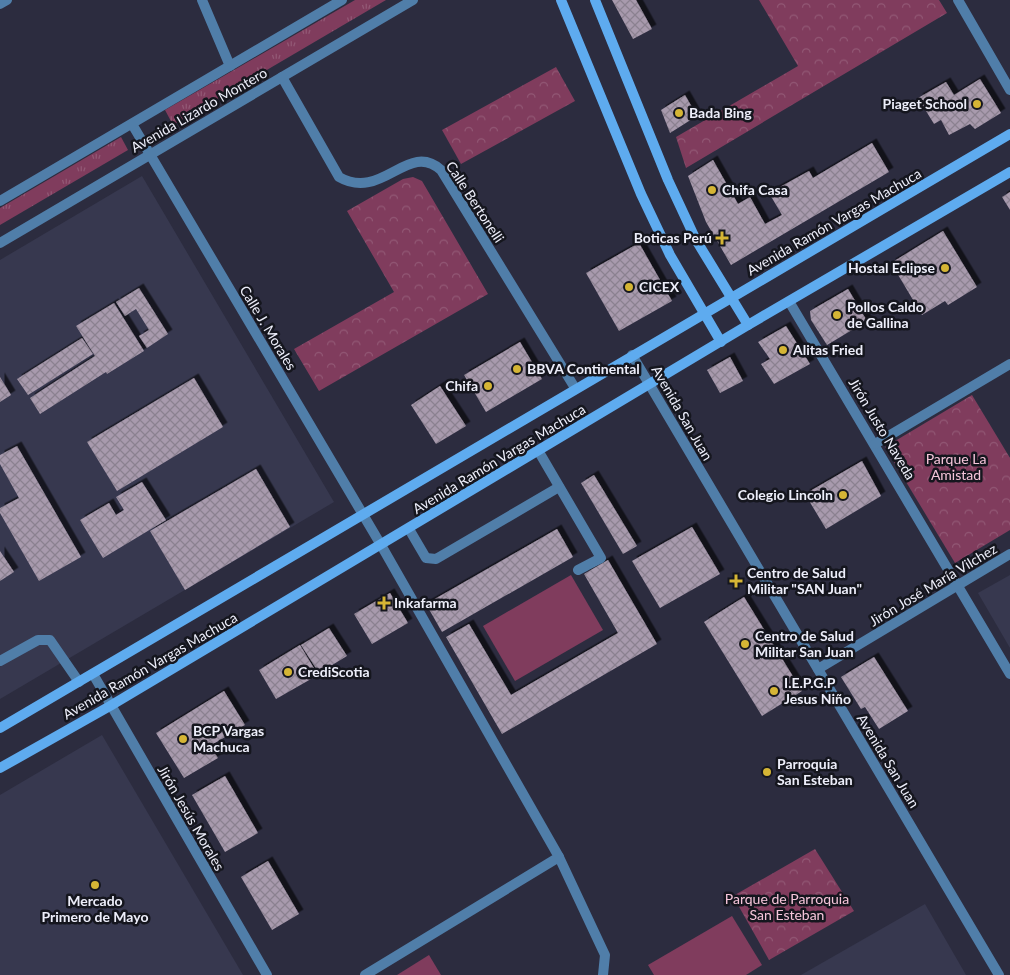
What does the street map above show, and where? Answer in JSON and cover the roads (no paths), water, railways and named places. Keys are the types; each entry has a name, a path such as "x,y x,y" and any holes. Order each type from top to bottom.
{"main road":[{"path":"562,0 641,194 670,255 721,342"},
{"path":"595,0 668,180 696,240 748,325"},
{"name":"Avenida Ramón Vargas Machuca","path":"0,728 363,516 575,388 1010,134"},
{"name":"Avenida Ramón Vargas Machuca","path":"0,768 110,706 539,452 748,325 1010,172"}],"street":[{"path":"0,4 7,0"},
{"path":"202,0 230,66"},
{"name":"Avenida Lizardo Montero","path":"0,201 342,0"},
{"name":"Avenida Lizardo Montero","path":"0,243 413,0"},
{"path":"958,0 1010,90"},
{"name":"Calle Bertonelli","path":"282,77 339,177 351,184 371,183 422,161 432,162 441,170 575,388"},
{"name":"Calle J. Morales","path":"132,124 381,545 559,857 606,955 603,975"},
{"name":"Jirón Justo Naveda","path":"790,302 1010,674"},
{"name":"Avenida San Juan","path":"632,355 998,975"},
{"path":"875,444 1010,364"},
{"path":"539,452 601,558 578,570"},
{"path":"409,529 426,558 436,559 559,487"},
{"name":"Jirón José María Vilchez","path":"818,669 1010,554"},
{"path":"0,661 38,640 50,640 79,682"},
{"name":"Jirón Jesús Morales","path":"92,674 267,975"},
{"path":"365,975 559,857"}],"place":[{"name":"Piaget School","path":"977,104"},
{"name":"Bada Bing","path":"679,113"},
{"name":"Chifa Casa","path":"712,190"},
{"name":"Boticas Perú","path":"722,238"},
{"name":"Hostal Eclipse","path":"945,268"},
{"name":"CICEX","path":"629,287"},
{"name":"Pollos Caldo de Gallina","path":"837,315"},
{"name":"Alitas Fried","path":"783,350"},
{"name":"BBVA Continental","path":"517,369"},
{"name":"Chifa","path":"488,386"},
{"name":"Colegio Lincoln","path":"843,495"},
{"name":"Centro de Salud Militar \"SAN Juan\"","path":"736,581"},
{"name":"Inkafarma","path":"384,603"},
{"name":"Centro de Salud Militar San Juan","path":"745,644"},
{"name":"CrediScotia","path":"288,672"},
{"name":"I.E.P.G.P Jesus Niño","path":"774,691"},
{"name":"BCP Vargas Machuca","path":"183,739"},
{"name":"Parroquia San Esteban","path":"767,772"},
{"name":"Mercado Primero de Mayo","path":"95,885"}],"park label":[{"name":"Parque La Amistad","path":"956,468"},
{"name":"Parque de Parroquia San Esteban","path":"787,908"}]}
